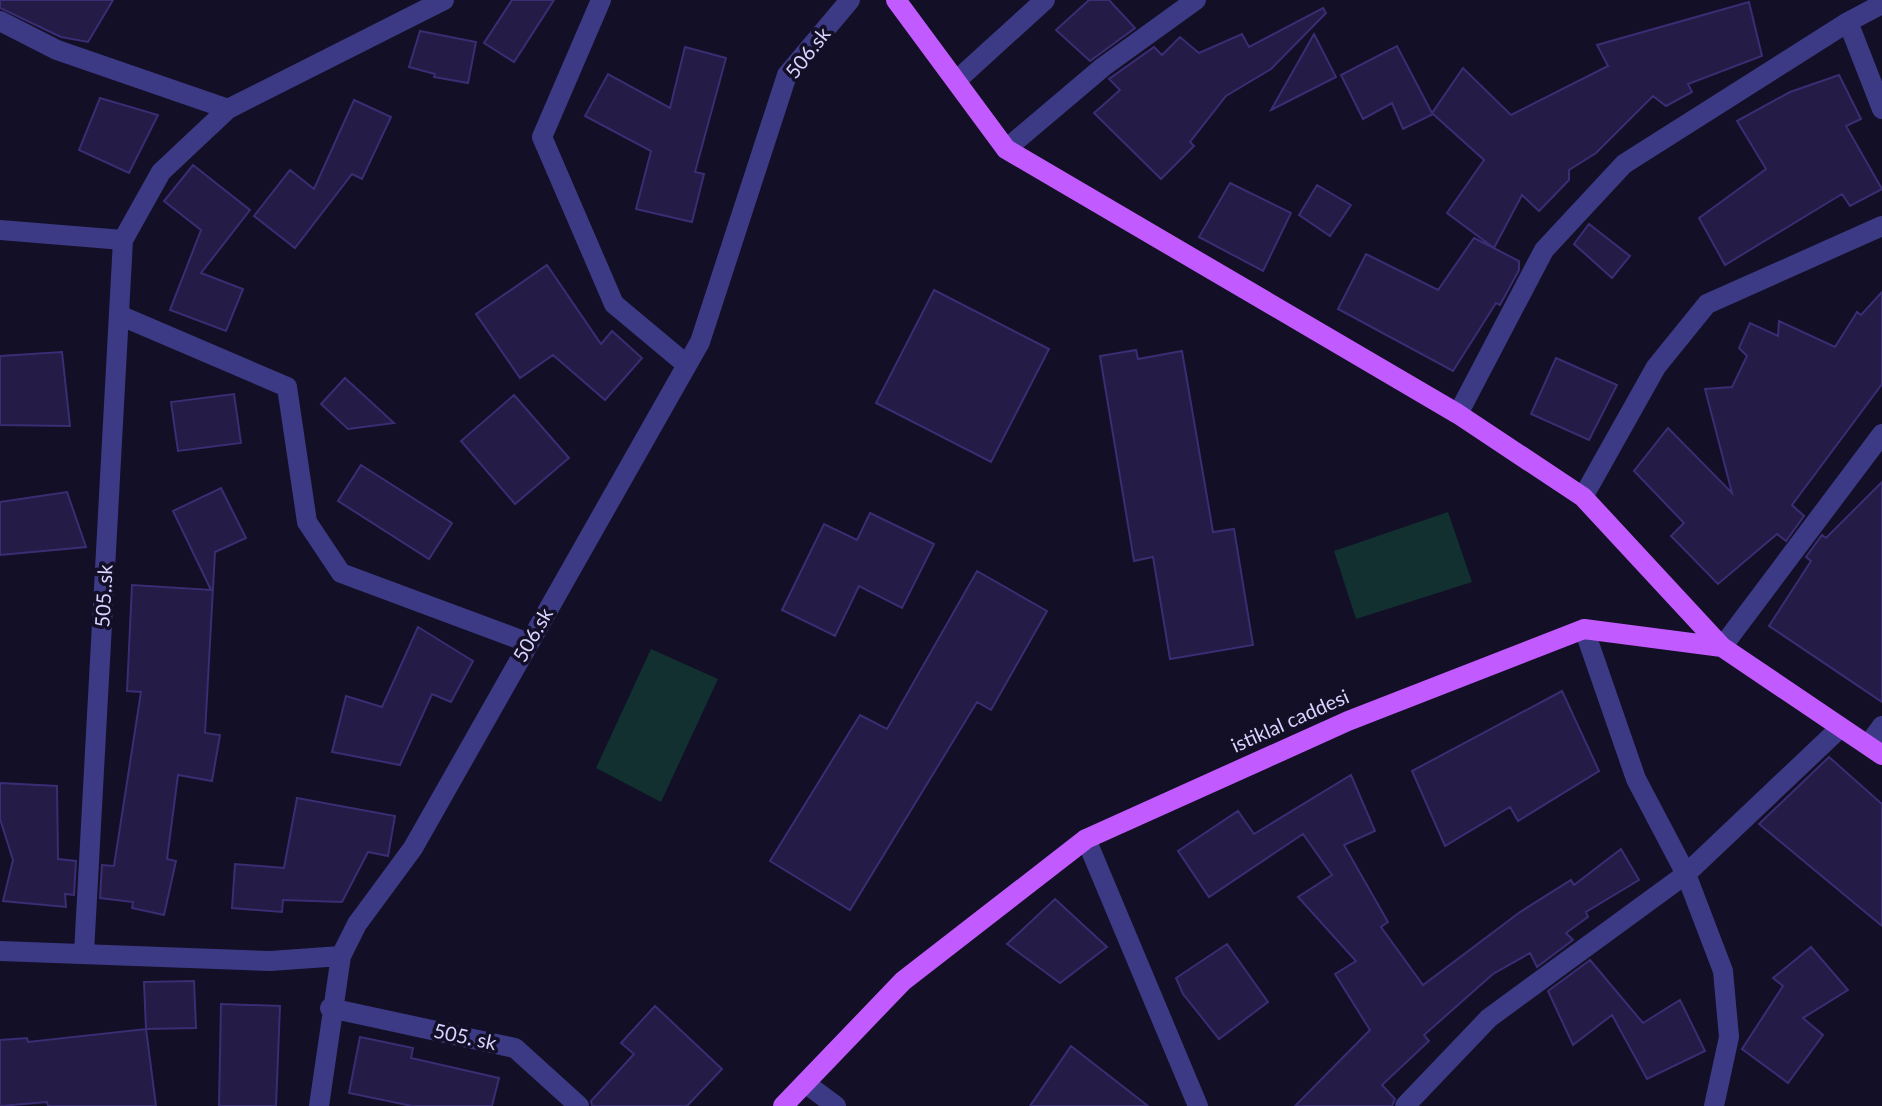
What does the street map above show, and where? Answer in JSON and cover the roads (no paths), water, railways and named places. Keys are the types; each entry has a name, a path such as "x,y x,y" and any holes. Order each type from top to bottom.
{"main road":[{"path":"896,0 913,10 956,81 1006,149 1458,414 1583,497 1722,647"},
{"name":"istiklal caddesi","path":"783,1106 903,981 1086,839 1348,721 1584,629 1722,647 1875,750"}],"street":[{"path":"0,230 123,240 161,172 228,109 444,0"},
{"path":"601,0 542,137 614,304 687,365"},
{"name":"506.sk","path":"319,1106 330,1008 341,956 357,924 413,848 700,342 787,75 850,0"},
{"path":"956,81 1045,0"},
{"path":"1006,149 1103,67 1196,0"},
{"path":"1458,414 1544,250 1624,164 1848,22 1882,4"},
{"path":"0,21 57,50 228,109"},
{"path":"1848,22 1882,109"},
{"path":"1583,497 1656,367 1707,304 1882,226"},
{"name":"505..sk","path":"84,953 123,240"},
{"path":"119,315 287,387 307,522 341,573 529,643"},
{"path":"1722,647 1882,434"},
{"path":"1584,629 1636,779 1686,874 1723,971 1729,1037 1714,1106"},
{"path":"1875,750 1882,726"},
{"path":"1405,1106 1489,1018 1686,874 1840,728"},
{"path":"1086,839 1198,1106"},
{"path":"0,951 270,961 341,956"},
{"name":"505. sk","path":"330,1008 515,1048 579,1106"},
{"path":"805,1083 836,1106"}]}
